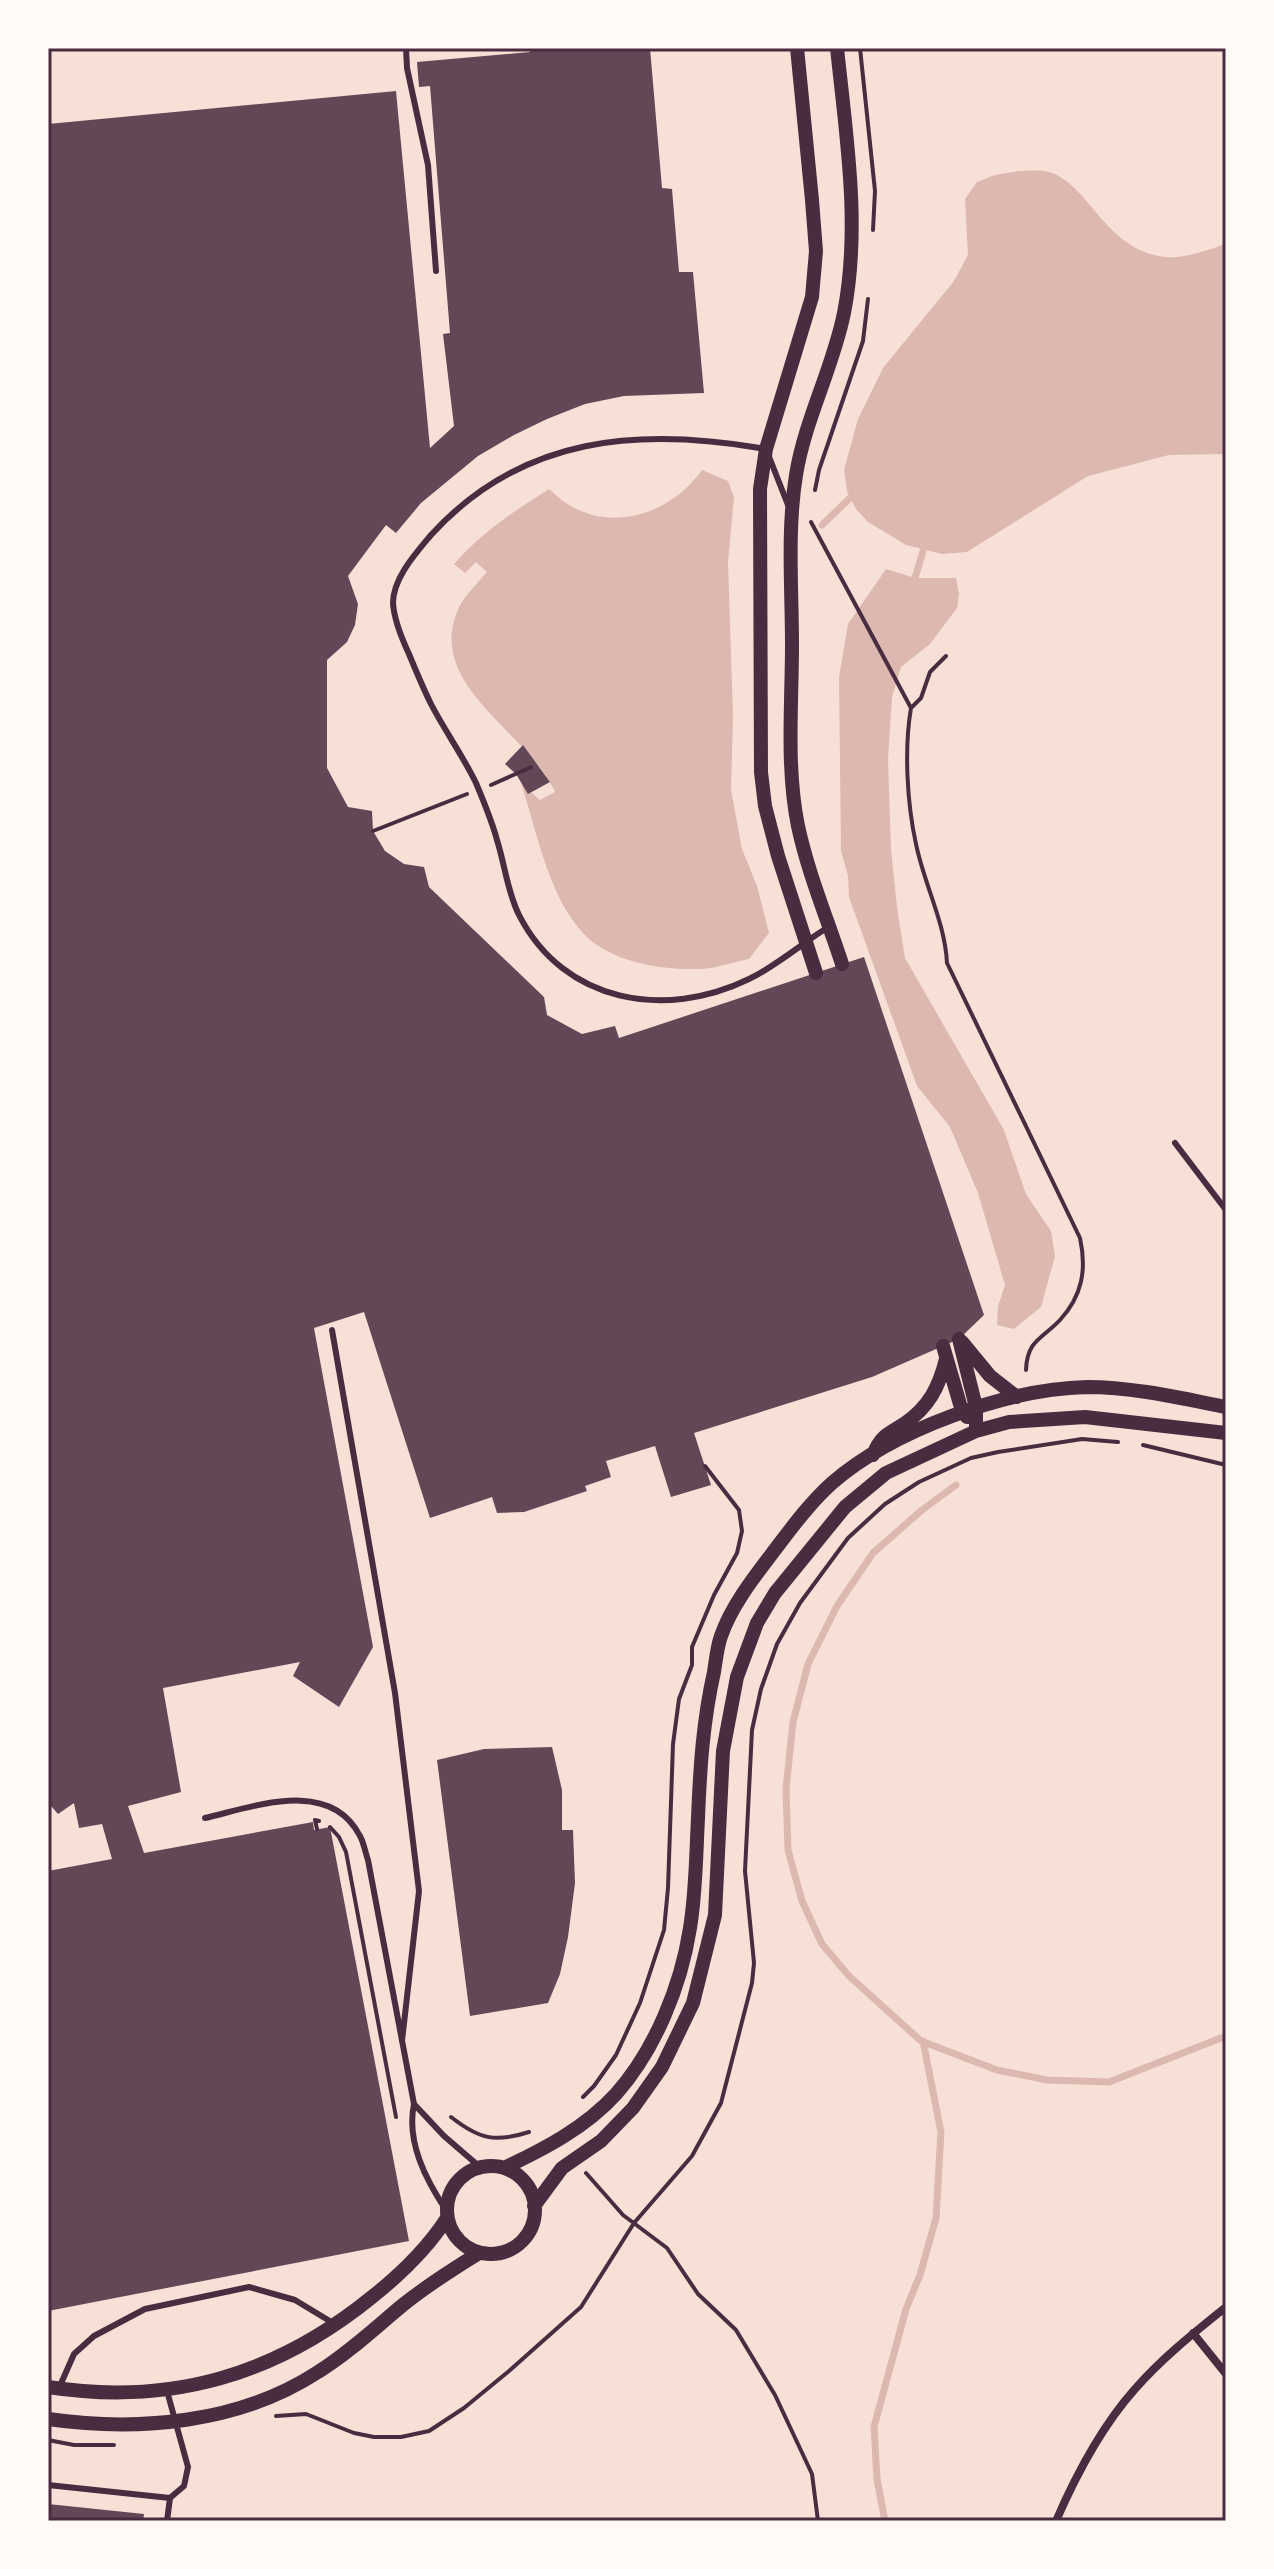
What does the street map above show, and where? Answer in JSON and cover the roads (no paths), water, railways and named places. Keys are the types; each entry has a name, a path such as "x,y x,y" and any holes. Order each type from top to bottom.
{"street":[{"path":"797,48 816,251 803,333 766,449 760,489 761,772 765,806 778,856 816,973"},
{"path":"837,48 851,204 850,273 843,317 801,448 796,476 793,518 793,798 799,828 842,964"},
{"path":"969,1409 959,1339 990,1376 1017,1397"},
{"path":"873,1455 880,1438 913,1417 930,1401 938,1388 944,1353 976,1431"},
{"path":"54,2388 110,2392 167,2391 205,2384 246,2372 336,2325 401,2273 430,2244 447,2214 452,2188 460,2178 480,2167 504,2168 562,2138 616,2094 652,2040 676,1986 690,1930 702,1733 721,1636 736,1605 798,1520 832,1483 873,1455 969,1409 1017,1397 1067,1389 1110,1388 1226,1407"},
{"path":"534,2206 562,2168 601,2141 633,2108 662,2067 693,2003 715,1915 725,1734 737,1677 757,1623 775,1593 845,1507 886,1473 976,1431 1009,1422 1085,1417 1226,1433"},
{"path":"447,2214 458,2240 479,2253 507,2251 519,2244 533,2220 532,2194 525,2183 504,2168"},
{"path":"48,2419 108,2425 176,2421 201,2418 253,2403 311,2377 433,2282 479,2253"},
{"path":"1056,2521 1086,2459 1134,2389 1193,2333 1226,2307"},
{"path":"1193,2333 1226,2374"}],"lane":[{"path":"406,48 407,68 428,165 436,271"},
{"path":"793,518 766,449 689,439 644,437 554,453 515,470 473,496 420,549 396,588 394,611 403,641 429,699 479,790 498,842 509,892 519,915 552,960 576,979 593,988 638,999 697,996 752,978 830,926"},
{"path":"1175,1143 1226,1210"},
{"path":"332,1330 395,1693 419,1891 402,2041"},
{"path":"205,1818 266,1804 311,1800 330,1807 347,1819 360,1835 368,1860 414,2104 412,2132 432,2189 447,2214"},
{"path":"414,2104 444,2136 480,2167"},
{"path":"54,2388 74,2354 94,2336 145,2309 249,2287 295,2300 336,2325"},
{"path":"167,2391 188,2467 184,2486 170,2498 167,2521"},
{"path":"48,2485 170,2498"}],"waterway":[{"path":"822,525 850,498"},
{"path":"915,578 923,551"},
{"path":"956,1485 873,1553 837,1606 808,1664 793,1722 786,1789 788,1850 802,1901 822,1944 849,1976 921,2041 997,2070 1047,2080 1109,2082 1226,2036"},
{"path":"885,2521 877,2479 874,2427 906,2309 920,2275 936,2218 941,2132 923,2041"}]}
